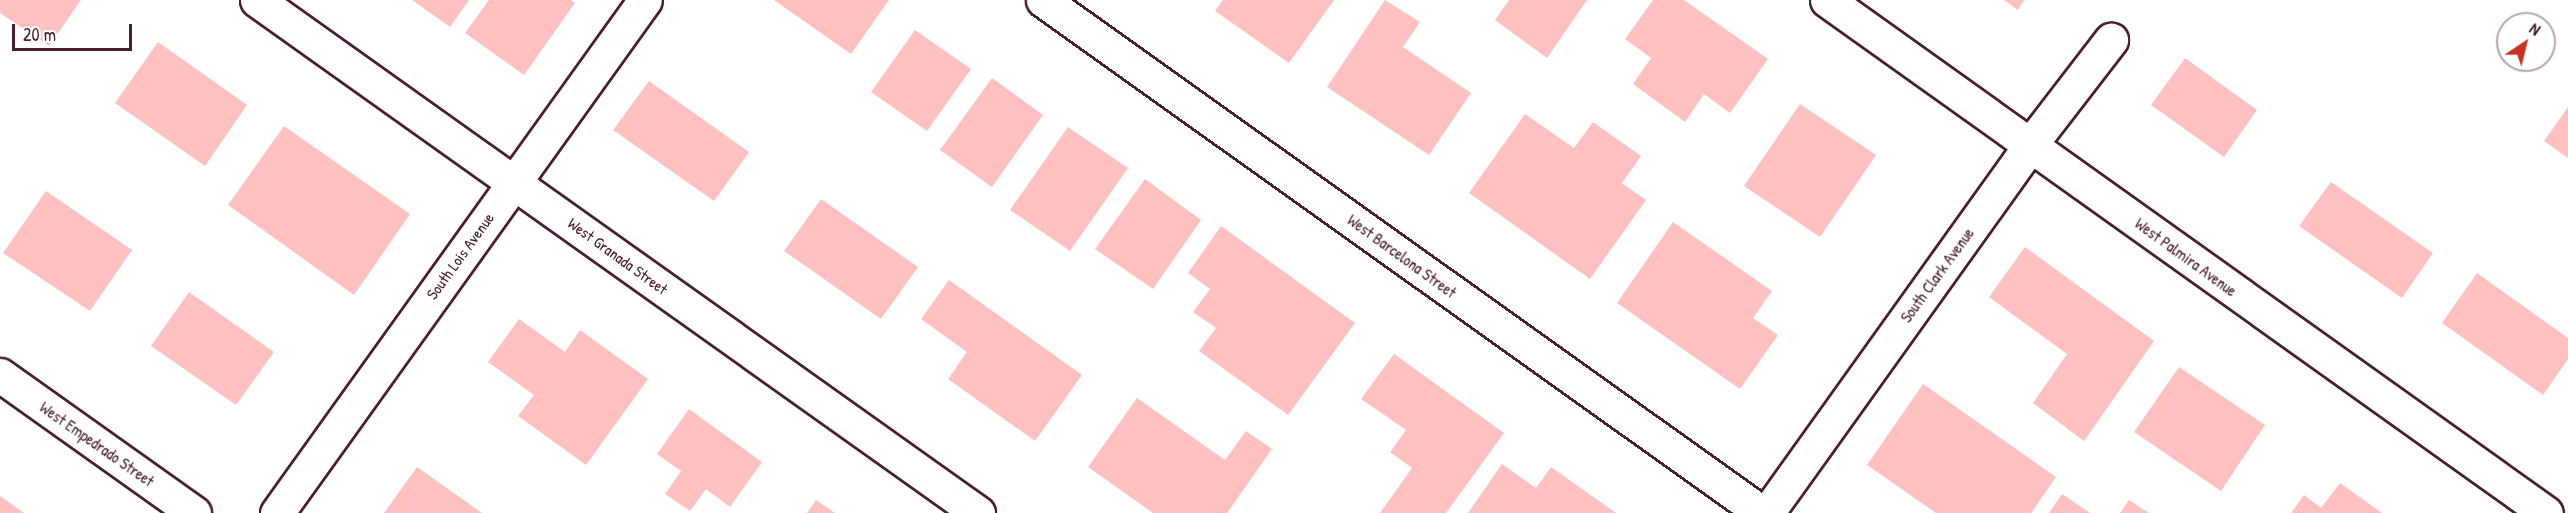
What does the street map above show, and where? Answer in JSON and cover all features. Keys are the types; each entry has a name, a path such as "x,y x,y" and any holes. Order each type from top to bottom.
{"street":[{"name":"West Granada Street","path":"257,0 978,513"},
{"name":"South Lois Avenue","path":"277,513 645,0"},
{"name":"West Barcelona Street","path":"1043,0 1762,513"},
{"name":"West Palmira Avenue","path":"1827,0 2546,513"},
{"name":"South Clark Avenue","path":"1767,513 2030,145 2111,40"},
{"name":"West Empedrado Street","path":"0,375 194,513"}],"building":[{"path":"0,0 81,0 49,46 0,13"},
{"path":"412,0 469,0 450,27"},
{"path":"489,0 571,0 575,3 524,75 465,33"},
{"path":"774,0 889,0 851,54"},
{"path":"1223,0 1334,0 1289,63 1215,11"},
{"path":"1385,0 1420,22 1403,47 1471,93 1429,155 1327,87"},
{"path":"1509,0 1587,0 1547,58 1495,20"},
{"path":"1653,0 1684,0 1768,59 1730,113 1704,94 1685,122 1633,84 1651,58 1625,39"},
{"path":"2004,0 2024,0 2018,10"},
{"path":"915,30 971,69 927,131 871,92"},
{"path":"158,42 247,105 205,166 115,103"},
{"path":"2185,58 2257,110 2224,157 2151,105"},
{"path":"992,78 1043,115 992,187 940,150"},
{"path":"649,81 749,152 714,201 613,130"},
{"path":"1800,104 1876,155 1820,237 1744,186"},
{"path":"2568,107 2568,158 2544,141"},
{"path":"1525,114 1574,148 1593,122 1641,156 1622,183 1646,200 1590,279 1469,193"},
{"path":"284,126 410,214 354,295 228,205"},
{"path":"1068,127 1128,168 1070,251 1010,210"},
{"path":"1145,179 1201,220 1153,289 1095,249"},
{"path":"2331,182 2433,253 2402,298 2299,226"},
{"path":"46,191 132,250 90,311 3,253"},
{"path":"821,199 918,267 881,319 784,251"},
{"path":"1673,222 1772,291 1753,318 1778,335 1740,389 1617,303"},
{"path":"1221,226 1355,323 1288,415 1199,351 1216,328 1193,312 1210,289 1188,273"},
{"path":"2025,247 2154,341 2084,441 2033,403 2067,354 1989,297"},
{"path":"2477,273 2568,338 2568,359 2543,395 2442,323"},
{"path":"949,280 1082,375 1035,441 948,379 967,352 921,319"},
{"path":"189,292 274,352 236,405 151,346"},
{"path":"519,319 565,352 580,330 648,379 586,465 518,416 534,395 488,362"},
{"path":"1394,354 1504,433 1446,513 1380,513 1412,468 1390,452 1406,430 1361,399"},
{"path":"2179,367 2265,425 2221,491 2134,432"},
{"path":"1923,384 2056,477 2031,513 1936,513 1867,465"},
{"path":"1137,398 1225,460 1246,431 1272,449 1227,513 1153,513 1088,467"},
{"path":"689,409 762,462 730,507 706,489 690,511 665,494 681,471 657,454"},
{"path":"1502,464 1536,488 1551,467 1616,513 1468,513"},
{"path":"417,467 482,513 384,513"},
{"path":"2340,483 2382,513 2291,513 2304,495 2321,508"},
{"path":"2062,494 2090,513 2049,513"},
{"path":"0,496 24,513 0,513"},
{"path":"816,500 835,513 807,513"},
{"path":"2129,500 2149,513 2120,513"}]}
